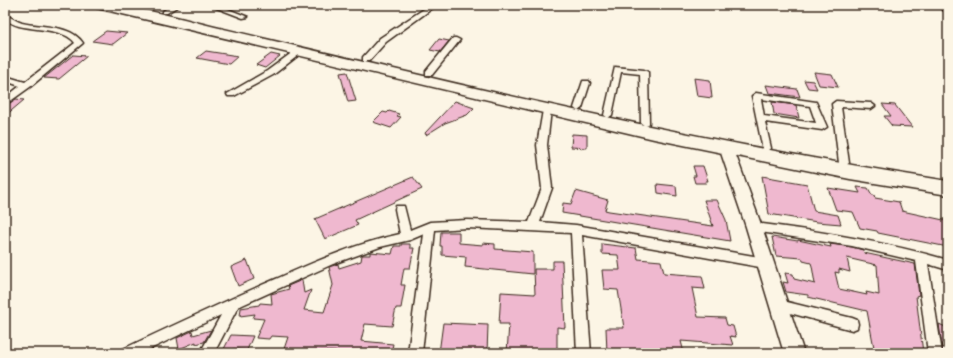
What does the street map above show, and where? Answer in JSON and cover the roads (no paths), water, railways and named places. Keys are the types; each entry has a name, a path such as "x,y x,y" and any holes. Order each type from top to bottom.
{"highway":[{"path":"101,5 547,110 727,150 841,172 948,188"},
{"path":"134,5 171,9 366,59 645,123 844,163 948,178"}],"street":[{"path":"212,5 245,17"},
{"path":"366,59 383,40 434,5"},
{"path":"5,17 20,25 66,33 79,41 74,48 5,102"},
{"path":"429,73 456,40"},
{"path":"231,94 270,72 300,51"},
{"path":"608,115 618,69 644,72 645,123"},
{"path":"5,78 28,85"},
{"path":"578,108 586,83"},
{"path":"760,118 822,127 813,104 756,96 760,118 766,148"},
{"path":"844,163 836,104 871,106"},
{"path":"533,226 548,188 542,145 547,110"},
{"path":"727,150 754,227 794,353"},
{"path":"400,209 406,237"},
{"path":"128,353 234,303 329,261 379,243 406,237 430,226 467,224 562,227 765,262"},
{"path":"415,353 430,226"},
{"path":"754,227 830,238 921,257 948,265"},
{"path":"576,229 584,353"},
{"path":"921,257 935,353"},
{"path":"207,353 234,303"},
{"path":"779,305 852,324"}],"lane":[{"path":"944,5 945,10"}]}
